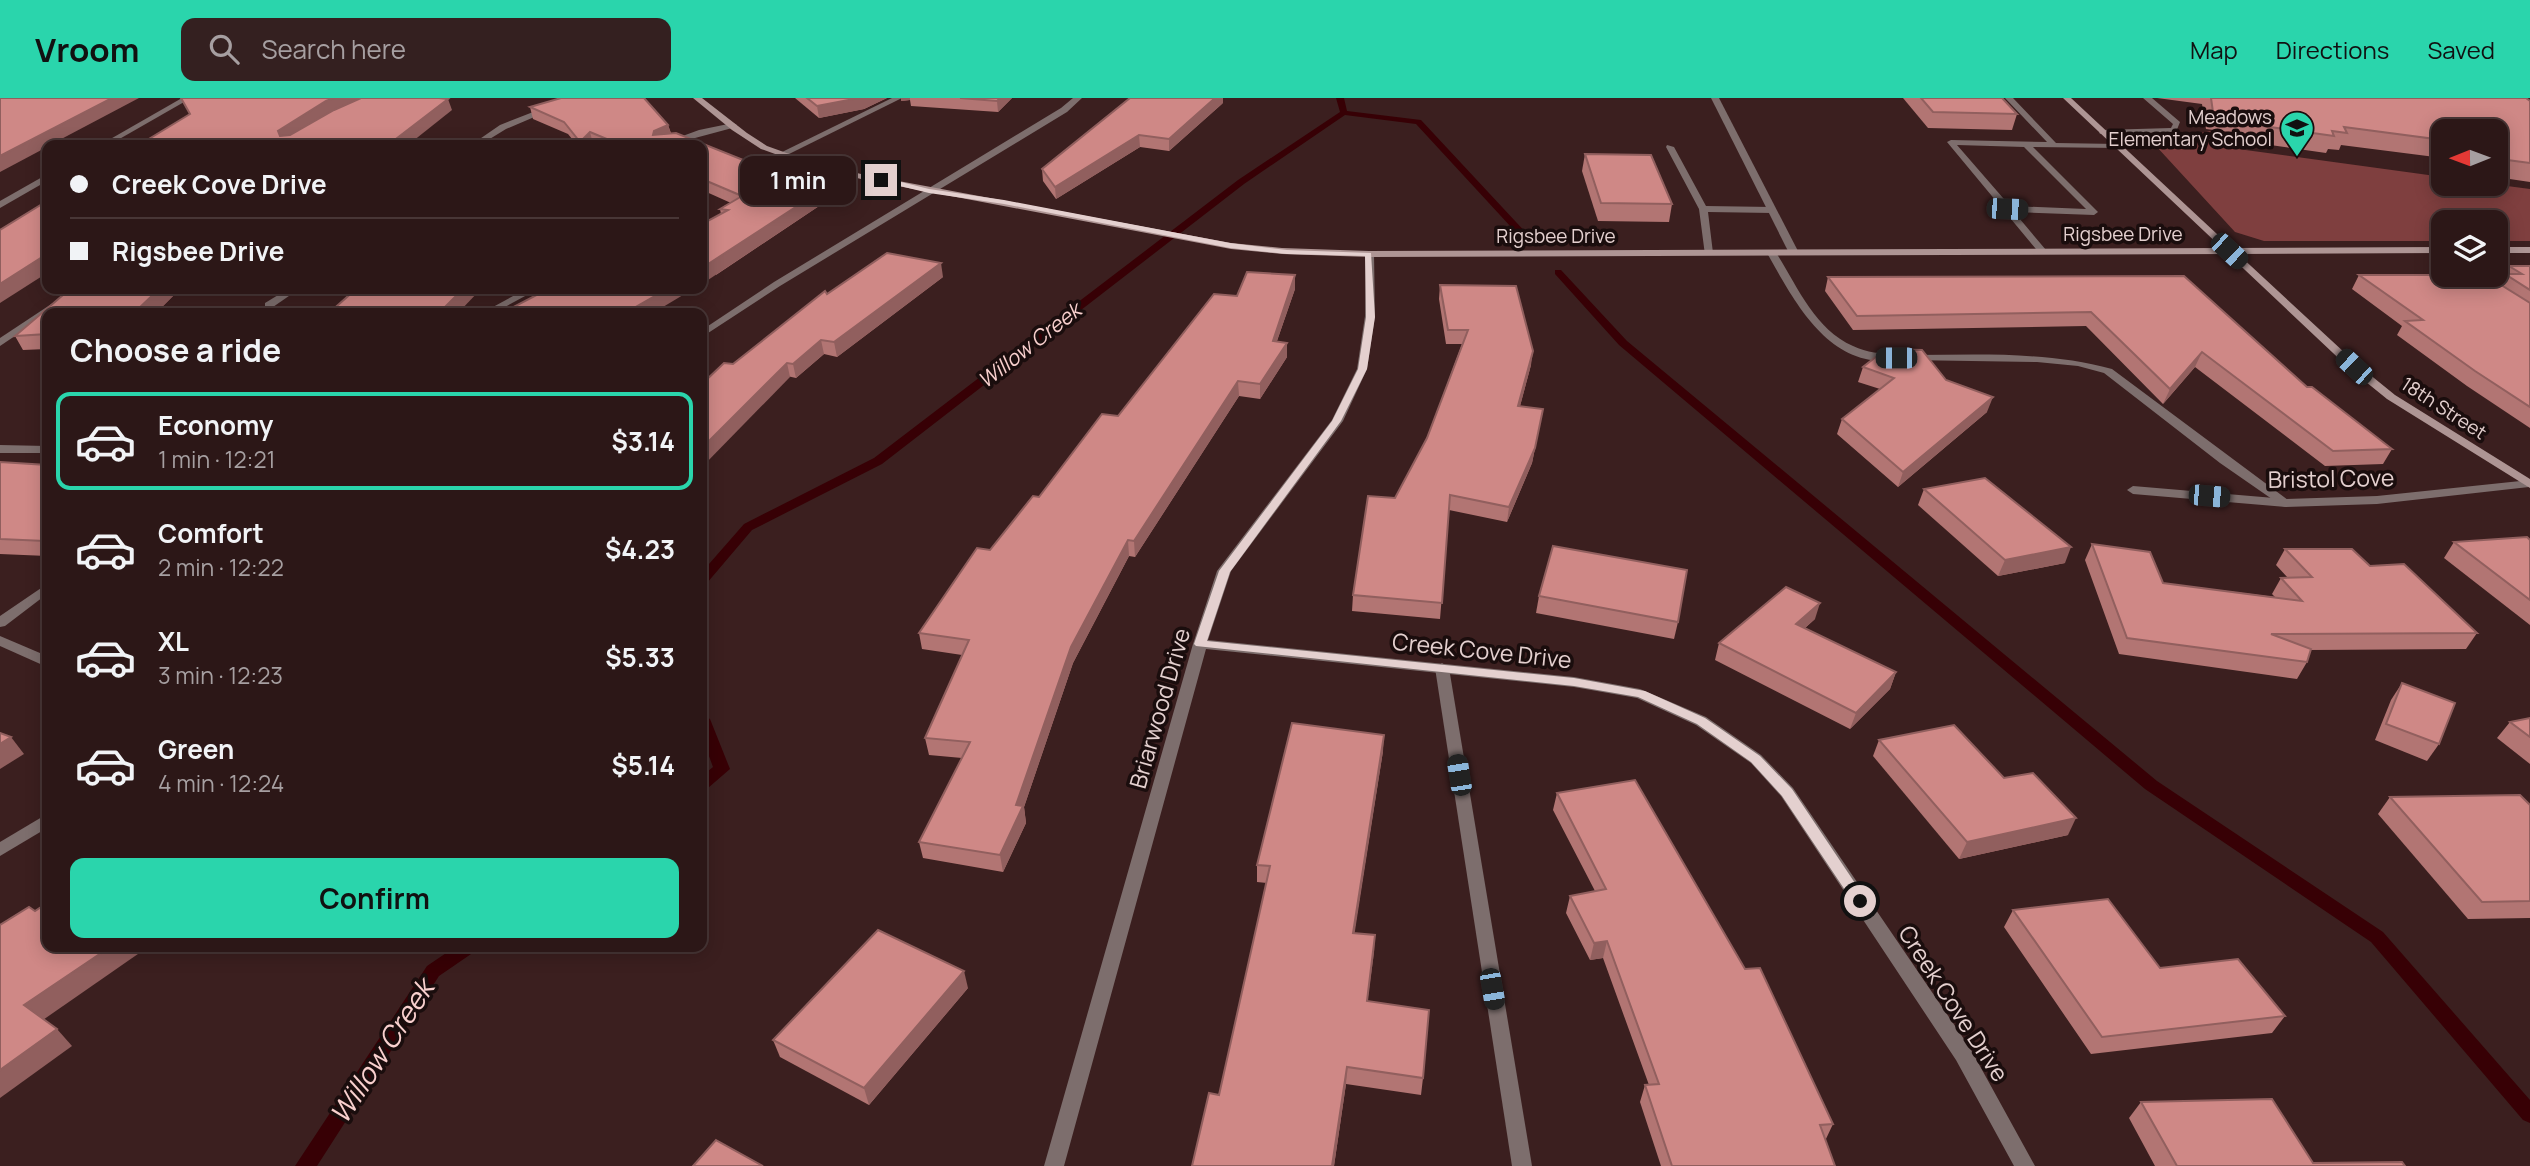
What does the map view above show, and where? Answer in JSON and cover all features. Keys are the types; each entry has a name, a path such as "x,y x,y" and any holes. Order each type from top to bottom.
{"street":[{"path":"113,140 187,98"},
{"name":"Rigsbee Drive","path":"697,98 754,141 782,154 929,191 1115,223 1195,240 1287,252 1368,254 2431,250"},
{"path":"782,154 898,98"},
{"path":"707,331 929,191 1064,110 1078,98"},
{"path":"1716,98 1794,253"},
{"path":"2010,98 2054,145"},
{"name":"18th Street","path":"2067,98 2354,367 2391,397 2530,483"},
{"path":"2103,132 2173,130 2178,124 2147,98"},
{"path":"483,140 503,127 555,107"},
{"path":"672,140 733,125"},
{"path":"2043,252 1951,142 2118,146"},
{"path":"2007,209 2094,212 2026,144"},
{"path":"1670,147 1703,209 1708,253"},
{"path":"0,205 42,181"},
{"path":"1703,209 1772,210"},
{"path":"2508,250 2530,250"},
{"path":"1772,253 1807,311 1836,343 1849,351 1872,358 2037,359 2078,363 2108,371 2224,460 2286,503"},
{"name":"Briarwood Drive","path":"1054,1166 1200,644 1224,571 1337,421 1362,369 1370,317 1368,254"},
{"path":"52,308 73,294"},
{"path":"269,305 286,294"},
{"path":"497,308 523,294"},
{"path":"0,343 42,315"},
{"path":"0,449 42,450"},
{"name":"Bristol Cove","path":"2133,490 2286,503 2377,500 2530,483"},
{"path":"0,623 42,592"},
{"path":"0,640 42,660"},
{"name":"Creek Cove Drive","path":"1200,644 1574,682 1640,694 1701,721 1756,759 1787,792 1963,1054 2025,1166"},
{"path":"1443,668 1522,1166"},
{"path":"0,850 42,823"}],"shaded area":[{"path":"2208,131 2219,132 2216,146 2431,175 2431,196 2508,196 2508,186 2530,189 2530,241 2508,241 2508,210 2431,210 2431,241 2264,241 2235,232 2156,146"}],"building":[{"path":"0,98 112,98 0,156"},
{"path":"181,98 334,98 278,131 280,136 290,135 361,98 448,99 395,140 147,140 190,114"},
{"path":"561,98 644,98 668,125 654,131 653,135 676,133 693,140 609,140 590,132 578,140 564,122 530,107"},
{"path":"807,98 859,98 817,106"},
{"path":"960,98 1000,98 997,101"},
{"path":"1130,98 1215,98 1169,139 1139,135 1055,187 1042,169"},
{"path":"1921,98 2002,98 2017,114 1933,112"},
{"path":"2211,98 2526,98 2530,101 2530,163 2508,160 2508,119 2431,119 2431,138 2344,127 2347,133 2332,131 2334,136 2263,126 2262,123 2247,121 2246,116 2213,112"},
{"path":"707,145 788,178 818,162 831,184 707,265 707,221 728,210 720,209 742,196 707,181"},
{"path":"1585,154 1651,155 1672,204 1601,203"},
{"path":"42,204 42,257 0,284 0,230"},
{"path":"887,253 941,263 834,342 821,340 793,364 787,363 707,443 707,379 724,363 733,364 825,291 827,294"},
{"path":"2509,266 2530,266 2530,290 2508,276 2522,274"},
{"path":"1247,272 1295,275 1273,341 1287,343 1260,384 1238,381 1134,541 1128,540 1071,647 1016,805 1023,806 1000,855 919,842 970,742 925,738 969,640 919,633 977,548 990,550 1033,496 1039,497 1102,414 1118,416 1214,294 1237,296"},
{"path":"2359,275 2431,275 2431,287 2504,287 2530,303 2530,407 2405,321 2423,320"},
{"path":"2184,276 2307,387 2312,387 2392,449 2333,451 2202,352 2170,389 2091,312 1857,316 1828,277"},
{"path":"1440,285 1516,286 1533,351 1518,406 1543,409 1535,448 1509,507 1450,495 1442,603 1353,595 1368,496 1395,498 1427,438 1468,330 1448,330"},
{"path":"64,294 154,294 139,308 48,308"},
{"path":"350,294 458,294 444,308 335,308"},
{"path":"538,294 658,294 634,308 512,308"},
{"path":"42,313 42,334 15,336"},
{"path":"1886,349 1922,350 1946,380 1993,397 1903,472 1842,419 1894,378 1863,367"},
{"path":"0,462 42,465 42,541 0,539"},
{"path":"1985,478 2071,547 2005,560 1924,489"},
{"path":"2527,537 2530,540 2530,600 2454,542"},
{"path":"2092,544 2150,552 2163,583 2302,601 2281,578 2312,577 2285,549 2352,549 2370,566 2404,564 2477,633 2271,634 2311,649 2307,662 2127,638"},
{"path":"1553,546 1687,570 1678,622 1539,596"},
{"path":"1786,587 1820,603 1796,624 1896,672 1856,713 1719,643"},
{"path":"2402,683 2455,703 2439,744 2386,724"},
{"path":"2530,718 2530,737 2510,722"},
{"path":"1292,723 1384,735 1353,933 1375,935 1367,1001 1429,1010 1423,1078 1347,1067 1332,1166 1192,1166 1209,1093 1219,1095 1270,866 1257,865"},
{"path":"1954,725 2004,778 2033,773 2076,818 1967,842 1879,740"},
{"path":"0,733 11,737 0,744"},
{"path":"1635,780 1745,969 1760,968 1833,1124 1820,1125 1835,1166 1672,1166 1645,1085 1659,1084 1607,941 1594,943 1570,896 1606,889 1557,793"},
{"path":"2520,795 2530,805 2530,901 2482,902 2390,797"},
{"path":"2108,899 2160,968 2238,959 2285,1016 2102,1037 2013,910"},
{"path":"42,906 42,952 103,952 24,1005 57,1029 0,1070 0,925 29,907 35,911"},
{"path":"878,930 964,971 864,1088 773,1040"},
{"path":"2272,1099 2313,1163 2402,1162 2405,1166 2177,1166 2141,1102"},
{"path":"716,1140 763,1166 693,1166"}],"waterway":[{"name":"Willow Creek","path":"1340,98 1344,113"},
{"name":"Willow Creek","path":"707,574 748,527 878,461 1241,182 1344,113"},
{"path":"1344,113 1418,122 1526,238"},
{"path":"1558,272 1623,343 2151,785 2377,937 2530,1114"},
{"name":"Willow Creek","path":"707,732 722,769 707,780"},
{"name":"Willow Creek","path":"305,1166 433,971 461,952"}],"place":[{"name":"Meadows Elementary School","path":"2297,158"}],"route":[{"path":"881,180 1195,240 1287,252 1368,254 1370,317 1362,369 1337,421 1224,571 1200,644 1574,682 1640,694 1701,721 1756,759 1787,792 1860,901"}]}
